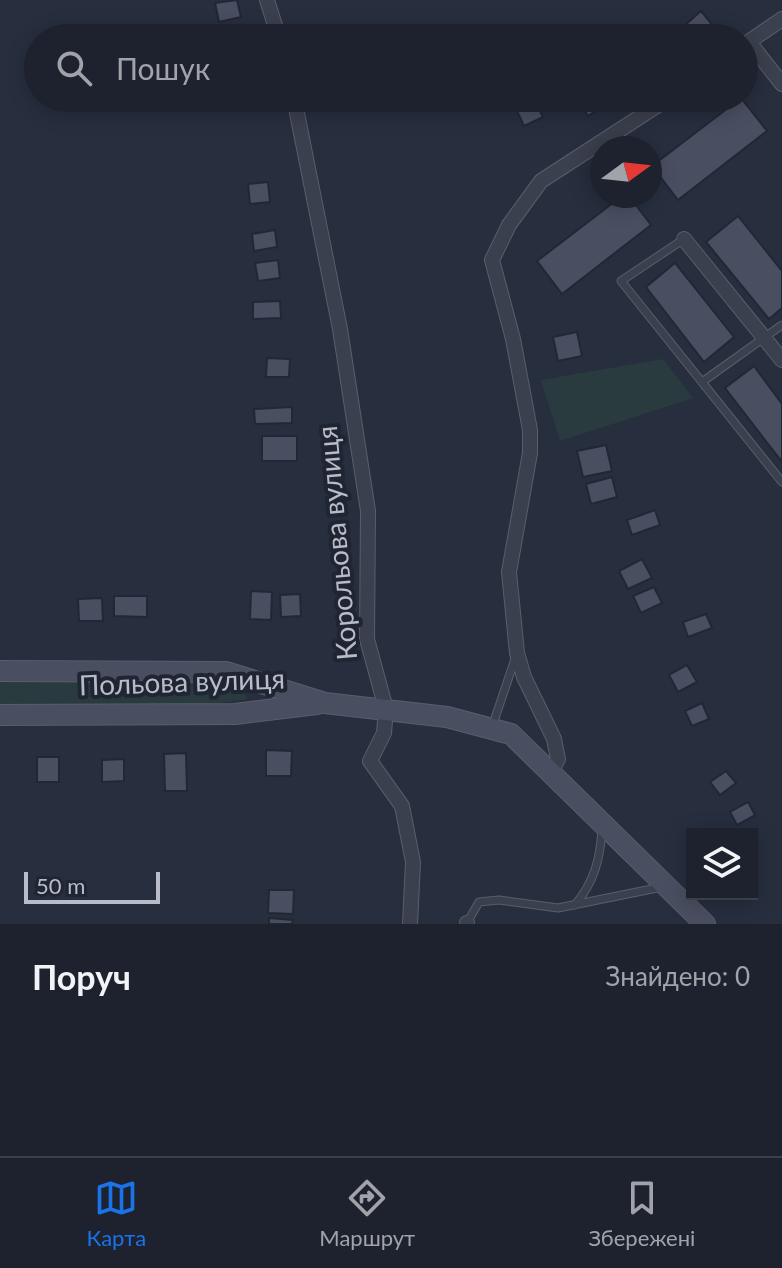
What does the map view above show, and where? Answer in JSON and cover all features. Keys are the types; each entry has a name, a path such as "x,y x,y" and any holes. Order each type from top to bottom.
{"main road":[{"name":"Польова вулиця","path":"0,671 226,672 325,703"},
{"path":"325,703 447,717 511,734 705,924"},
{"name":"Польова вулиця","path":"0,715 235,714 325,703"}],"street":[{"path":"267,0 275,24"},
{"path":"758,35 782,19"},
{"path":"758,57 782,84"},
{"name":"Корольова вулиця","path":"297,112 355,414 368,511 367,639 386,709 384,733 370,761 402,806 413,862 410,924"},
{"path":"551,772 558,759 554,739 524,677 517,653 509,572 530,453 530,430 513,339 492,260 509,225 541,181 647,112"},
{"path":"684,239 782,360"}],"lane":[{"path":"684,239 621,281 782,482"},
{"path":"702,382 782,325"},
{"path":"491,729 517,653"},
{"path":"575,905 590,887 598,867 603,825"},
{"path":"467,924 479,902 499,900 558,908 665,887"}],"shaded area":[{"path":"663,359 693,398 560,441 541,380"},
{"path":"0,679 222,681 240,688 248,699 193,707 0,707"}],"building":[{"path":"237,0 241,17 219,22 215,3"},
{"path":"701,11 712,24 686,24"},
{"path":"518,112 540,112 543,117 524,126"},
{"path":"723,112 752,112 767,131 678,200 662,179 662,158"},
{"path":"268,182 270,202 250,204 248,184"},
{"path":"606,208 638,208 651,225 562,294 537,261"},
{"path":"738,216 782,271 782,308 769,319 706,242"},
{"path":"275,230 277,247 254,251 252,234"},
{"path":"278,260 280,278 258,281 255,263"},
{"path":"675,263 734,337 704,362 646,287"},
{"path":"280,301 281,318 253,319 253,302"},
{"path":"577,332 582,356 558,361 553,337"},
{"path":"267,358 290,359 289,377 266,377"},
{"path":"754,366 782,404 782,462 725,388"},
{"path":"292,407 292,423 255,424 254,409"},
{"path":"262,436 297,436 297,461 262,461"},
{"path":"606,445 612,471 583,477 577,451"},
{"path":"612,477 617,497 591,504 586,484"},
{"path":"655,510 660,525 632,535 627,520"},
{"path":"642,559 652,578 628,589 619,571"},
{"path":"654,587 662,603 641,613 633,596"},
{"path":"251,591 272,592 271,620 250,619"},
{"path":"300,594 301,616 281,617 280,595"},
{"path":"114,596 147,596 147,617 114,616"},
{"path":"102,598 103,621 79,621 78,599"},
{"path":"706,614 712,628 688,637 683,622"},
{"path":"687,665 697,682 678,692 669,675"},
{"path":"702,703 709,719 692,726 685,711"},
{"path":"266,750 292,751 291,776 266,776"},
{"path":"186,753 187,791 165,791 164,754"},
{"path":"37,757 59,757 59,782 37,782"},
{"path":"124,759 124,781 102,782 102,760"},
{"path":"726,771 736,783 720,795 710,782"},
{"path":"748,802 755,815 737,825 730,812"},
{"path":"269,890 294,890 293,914 268,913"},
{"path":"269,918 293,920 292,924 269,924"}]}
